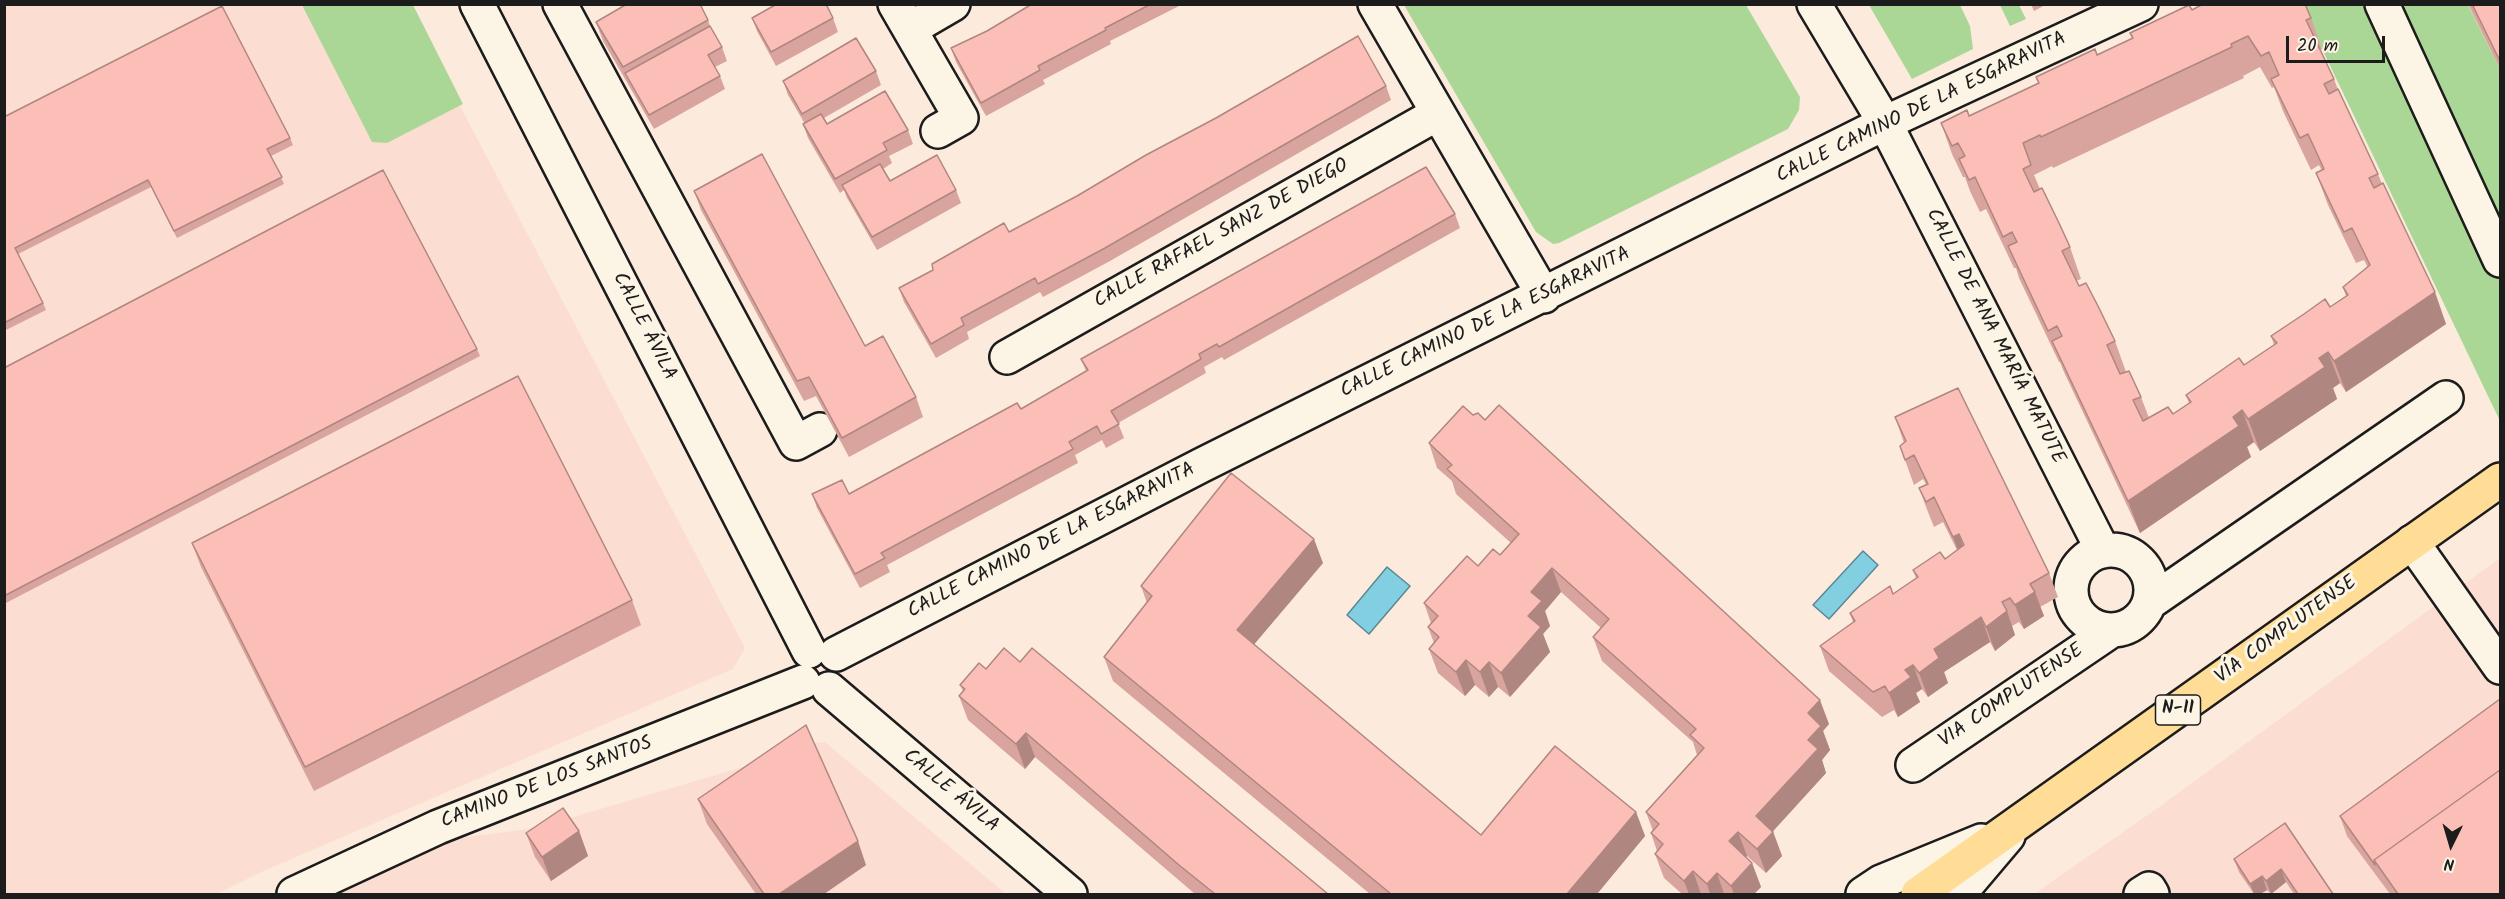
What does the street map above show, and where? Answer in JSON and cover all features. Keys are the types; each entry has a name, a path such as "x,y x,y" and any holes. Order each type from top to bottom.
{"main road":[{"name":"VÍA COMPLUTENSE","path":"1918,894 2016,827 2500,480"}],"street":[{"name":"CALLE ÁVILA","path":"477,4 823,652"},
{"path":"560,4 796,442 820,430"},
{"path":"938,130 961,118 902,17 952,4"},
{"path":"1375,4 1544,296"},
{"name":"CALLE DE ANA MARÍA MATUTE","path":"1814,4 1885,123 2103,551"},
{"name":"CALLE CAMINO DE LA ESGARAVITA","path":"823,652 1544,296 1885,123 2142,4"},
{"path":"2382,4 2500,260"},
{"name":"CALLE RAFAEL SANZ DE DIEGO","path":"1007,357 1437,114"},
{"path":"2149,603 2446,398"},
{"path":"2412,542 2500,667"},
{"path":"2103,551 2127,553 2145,568 2150,579 2149,603 2135,622 2112,630 2099,628 2087,622 2078,613 2072,594 2074,575 2091,555 2103,551"},
{"name":"VIA COMPLUTENSE","path":"1913,765 2112,630"},
{"path":"816,685 835,685 842,673 840,660 823,652"},
{"name":"CALLE ÁVILA","path":"816,685 1070,894"},
{"name":"CAMINO DE LOS SANTOS","path":"294,894 438,827 816,685"},
{"name":"VÍA COMPLUTENSE","path":"1863,894 1881,882 2016,827"},
{"name":"VÍA COMPLUTENSE","path":"1959,894 2016,827"},
{"path":"2141,894 2149,889 2152,894"}],"shaded area":[{"path":"5,5 407,5 745,648 733,669 261,872 217,894 5,894"},
{"path":"2500,558 2500,894 2034,894 2155,810"},
{"path":"825,742 1006,894 316,894 422,843 536,828 743,767 799,745"}],"green space":[{"path":"302,5 413,5 463,104 387,143 372,142"},
{"path":"1404,5 1746,5 1800,97 1799,110 1788,129 1553,244 1536,232"},
{"path":"1869,5 1960,5 1970,26 1973,49 1912,79"},
{"path":"2000,5 2019,5 2026,19 2010,26"},
{"path":"2301,5 2468,5 2500,69 2499,419"}],"water":[{"path":"1863,551 1878,565 1829,619 1813,605"},
{"path":"1387,567 1410,586 1369,634 1347,615"}],"building":[{"path":"627,4 700,4 708,20 623,67 596,22"},
{"path":"777,4 826,4 833,18 771,52 752,18"},
{"path":"1032,4 1151,4 1038,66 1040,70 981,103 951,48 987,31"},
{"path":"2203,4 2305,4 2311,18 2306,20 2334,79 2324,84 2329,94 2338,89 2378,174 2369,178 2374,188 2383,183 2435,292 2334,361 2328,352 2319,358 2325,367 2248,419 2242,410 2233,417 2239,426 2128,501 2052,341 2062,336 2057,326 2048,331 2008,246 2017,242 2012,232 2003,237 1975,177 1969,180 1959,159 1965,156 1958,143 1952,146 1941,123 1967,110 1969,116 2039,83 2036,77 2095,49 2097,55 2133,38 2130,33 2189,5 2192,10","holes":["2248,36 2261,56 2269,52 2279,75 2271,79 2300,138 2308,134 2324,169 2316,173 2344,232 2352,228 2370,265 2343,287 2348,295 2330,307 2325,299 2271,336 2277,343 2244,365 2239,358 2186,395 2191,402 2173,414 2168,407 2143,421 2133,400 2141,397 2129,371 2120,374 2107,345 2115,341 2086,283 2079,286 2062,251 2070,247 2059,223 2042,188 2034,192 2023,169 2031,165 2023,143 2040,135 2041,137 2232,47 2231,44"]},
{"path":"2472,4 2500,4 2500,61"},
{"path":"222,6 290,138 267,149 282,177 174,231 148,180 15,248 43,303 4,323 4,117"},
{"path":"710,26 722,47 708,55 720,76 649,115 625,73"},
{"path":"1358,36 1386,86 1105,248 1038,284 1035,278 961,318 964,325 931,344 899,288 933,270 932,264 1004,223 1009,232 1077,196"},
{"path":"856,38 876,71 802,114 783,81"},
{"path":"885,91 908,130 883,143 887,150 835,179 803,124 821,114 827,124"},
{"path":"762,154 865,346 883,336 916,397 842,438 809,377 797,381 694,191"},
{"path":"937,155 956,190 872,237 842,185 880,164 890,181"},
{"path":"1426,167 1455,214 1219,347 1217,344 1199,354 1201,359 1111,411 1119,424 1101,434 1097,426 1069,442 1073,449 881,553 885,558 855,574 812,494 842,480 849,494 1017,403 1021,409 1088,370 1081,359"},
{"path":"383,170 477,349 4,596 4,368"},
{"path":"518,376 632,600 305,767 192,543"},
{"path":"1958,388 2049,573 2030,584 2035,592 2015,605 2010,598 2002,602 2007,611 1986,627 1981,617 1934,649 1939,658 1919,673 1913,665 1905,670 1911,677 1889,693 1885,686 1873,692 1820,646 1855,621 1850,613 1890,586 1893,594 1918,577 1913,570 1940,552 1945,559 1964,545 1959,534 1953,537 1934,497 1926,502 1919,488 1928,484 1914,455 1905,460 1900,446 1906,441 1895,417"},
{"path":"1499,405 1820,700 1808,713 1821,726 1808,740 1818,749 1756,816 1773,832 1757,849 1738,832 1729,841 1752,863 1731,886 1717,873 1707,884 1693,871 1684,881 1655,854 1663,844 1651,833 1659,824 1646,812 1704,748 1690,735 1696,729 1593,637 1609,619 1552,568 1531,592 1542,601 1528,616 1541,627 1501,673 1489,662 1480,672 1466,660 1456,672 1429,649 1439,637 1428,627 1438,616 1424,603 1467,556 1478,566 1493,549 1500,555 1519,534 1447,469 1452,465 1429,443 1463,406 1473,415 1478,413 1485,420"},
{"path":"1231,473 1314,539 1237,630 1481,835 1555,746 1636,812 1567,894 1391,894 1104,657 1152,596 1141,586"},
{"path":"1004,648 1020,662 1032,648 1328,894 1215,894 1026,733 1016,744 959,696 965,689 960,685 979,663 986,669"},
{"path":"2500,699 2500,770 2374,860 2375,865 2340,816"},
{"path":"806,725 858,841 779,894 764,894 698,799"},
{"path":"2500,770 2500,894 2398,894 2374,860"},
{"path":"563,808 579,831 542,857 526,833"},
{"path":"2285,823 2333,894 2298,894 2281,869 2266,881 2262,876 2250,884 2234,859"}]}
